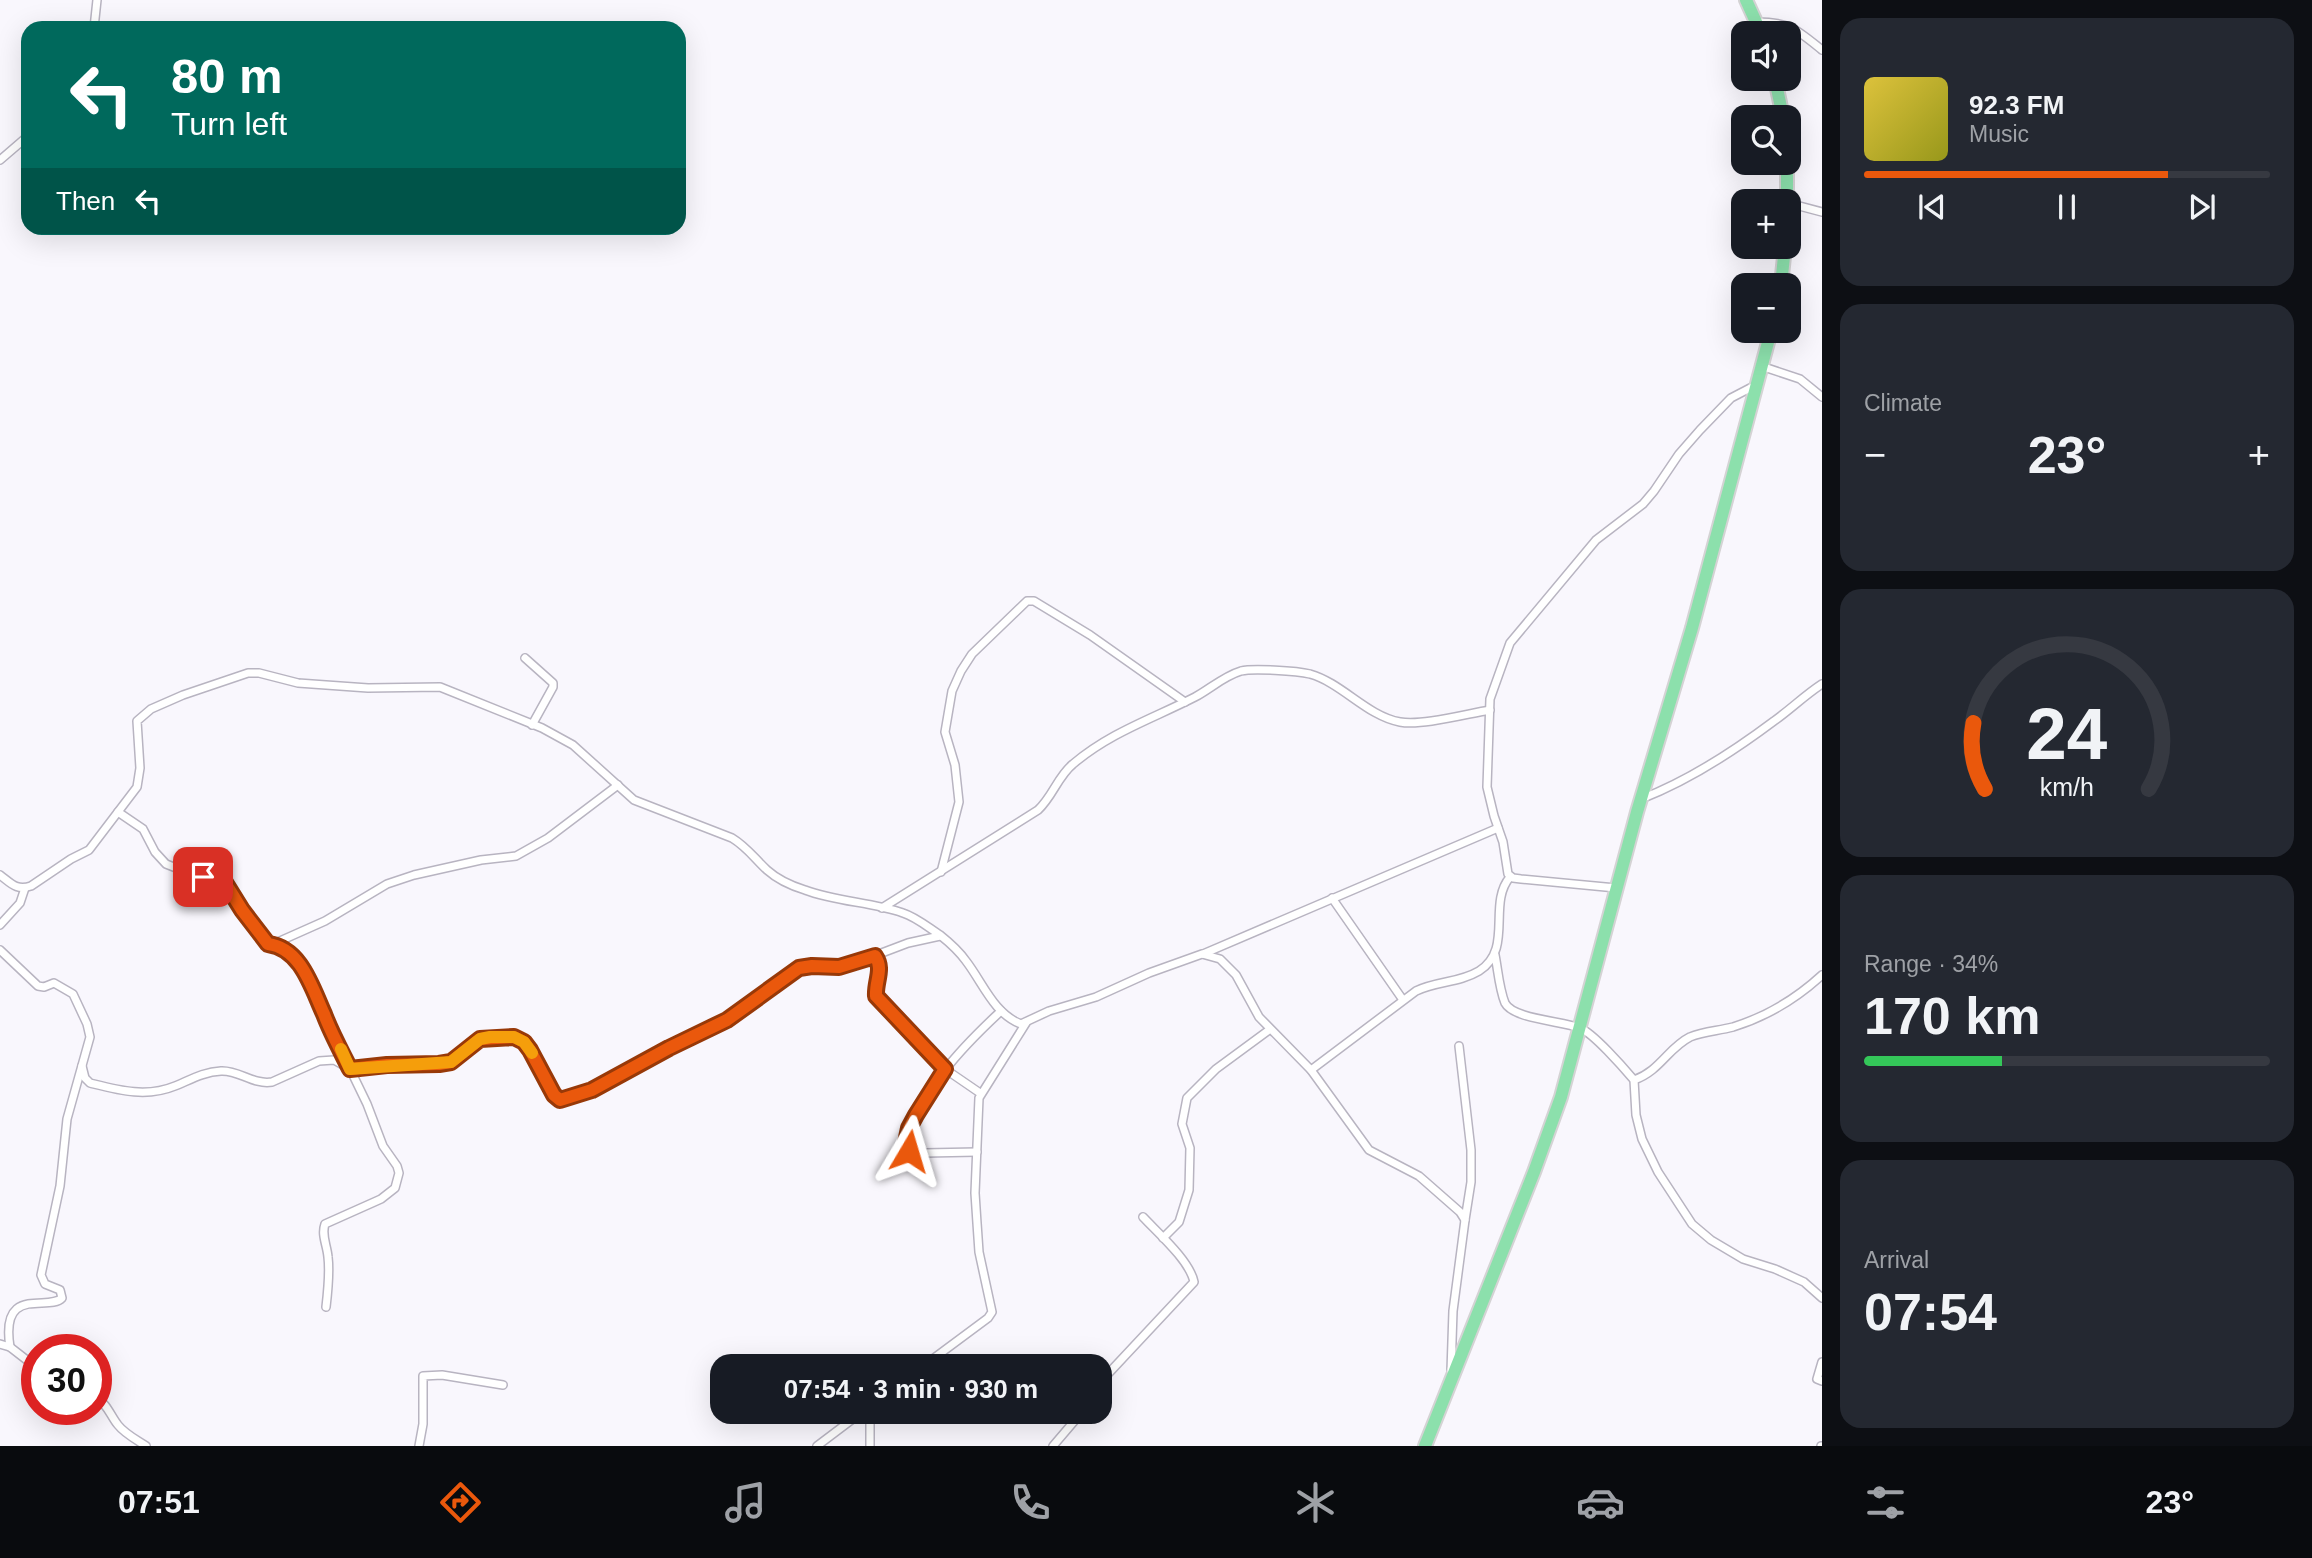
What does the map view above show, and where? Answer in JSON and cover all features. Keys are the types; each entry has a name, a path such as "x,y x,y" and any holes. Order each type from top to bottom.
{"main road":[{"path":"1746,0 1755,21"},
{"path":"1425,1446 1561,1097 1616,888 1692,628 1768,343"}],"street":[{"path":"95,21 97,0"},
{"path":"1801,35 1822,50"},
{"path":"0,160 21,142"},
{"path":"1801,206 1822,212"},
{"path":"1761,366 1800,379 1822,397"},
{"path":"1510,877 1487,787 1493,687 1510,643 1596,540 1643,504 1679,454 1724,405 1737,393 1756,385"},
{"path":"941,872 959,802 957,776 945,732 952,691 972,654 1027,601 1034,601 1090,635 1185,702"},
{"path":"525,658 553,683 532,724"},
{"path":"882,908 1038,810 1048,801 1071,765 1103,741 1185,702 1238,672 1251,670 1308,674 1400,722 1490,710"},
{"path":"0,875 15,887 25,888 89,850 137,787 137,721 150,709 248,673 259,673 298,683 368,688 440,687 532,724 573,745 634,800 744,845 769,872 804,890 842,902 906,914 957,949 1001,1011 1017,1023 1026,1023"},
{"path":"1641,799 1677,782 1731,750 1822,684"},
{"path":"118,812 143,829 155,852 166,864 194,875 224,881 268,944 275,944 325,921 387,884 472,862 516,856 548,838 618,785"},
{"path":"940,1354 988,1318 992,1312 979,1252 975,1194 980,1093 1026,1023 1039,1015 1096,997 1202,954 1499,828"},
{"path":"1510,877 1616,888"},
{"path":"1510,877 1504,884 1501,897 1495,955 1506,1003 1513,1012 1580,1027 1634,1080 1636,1115 1642,1139 1658,1172 1692,1224 1711,1240 1743,1259 1766,1265 1804,1282 1822,1298"},
{"path":"0,925 20,902 25,888"},
{"path":"1332,898 1402,1000"},
{"path":"82,1066 85,1078 90,1083 128,1093 161,1091 202,1074 219,1071 238,1073 264,1084 319,1061 334,1060 350,1069 439,1064 451,1062 480,1039 514,1037 524,1042 530,1050 556,1098 568,1099 592,1090 727,1020 799,968 839,967 908,943 940,936"},
{"path":"275,944 290,954 311,979 324,1015 383,1146 397,1166 398,1181 395,1188 381,1199 324,1224 329,1274 326,1307"},
{"path":"0,950 38,986 54,984 73,994 90,1037 67,1119 60,1186 41,1275 45,1284 60,1290 62,1297 55,1302 23,1303 10,1307 3,1315 1,1326 9,1347"},
{"path":"1202,954 1220,958 1236,975 1259,1017 1311,1070 1369,1150 1419,1176 1460,1212 1465,1220"},
{"path":"1311,1070 1402,1000 1423,987 1472,974 1482,969 1495,955"},
{"path":"875,956 880,968 876,996 945,1069 980,1093"},
{"path":"1634,1080 1654,1070 1684,1041 1734,1027 1770,1012 1822,975"},
{"path":"977,1152 925,1153 905,1149 909,1128 945,1069 966,1043 1001,1011"},
{"path":"1163,1238 1179,1222 1189,1190 1190,1148 1182,1124 1187,1098 1216,1069 1269,1030"},
{"path":"1451,1378 1453,1311 1471,1182 1471,1150 1459,1046"},
{"path":"75,1091 86,1088 90,1083"},
{"path":"1112,1369 1194,1282 1192,1274 1143,1217"},
{"path":"0,1344 21,1356"},
{"path":"1822,1362 1817,1378 1822,1381"},
{"path":"419,1446 423,1424 423,1376 442,1375 503,1385"},
{"path":"112,1414 125,1432 146,1446"},
{"path":"817,1446 846,1424"},
{"path":"870,1424 870,1446"},
{"path":"1053,1446 1072,1424"}],"slow traffic":[{"path":"341,1049 350,1069 451,1062 480,1039 490,1037 514,1037 524,1042 532,1053"}],"route":[{"path":"203,877 224,881 268,944 275,944 290,954 305,971 311,979 324,1015 350,1069 451,1062 480,1039 514,1037 524,1042 530,1050 554,1095 560,1100 592,1090 727,1020 799,968 839,967 875,956 880,968 876,996 945,1069 909,1128 905,1149 909,1151"}]}
